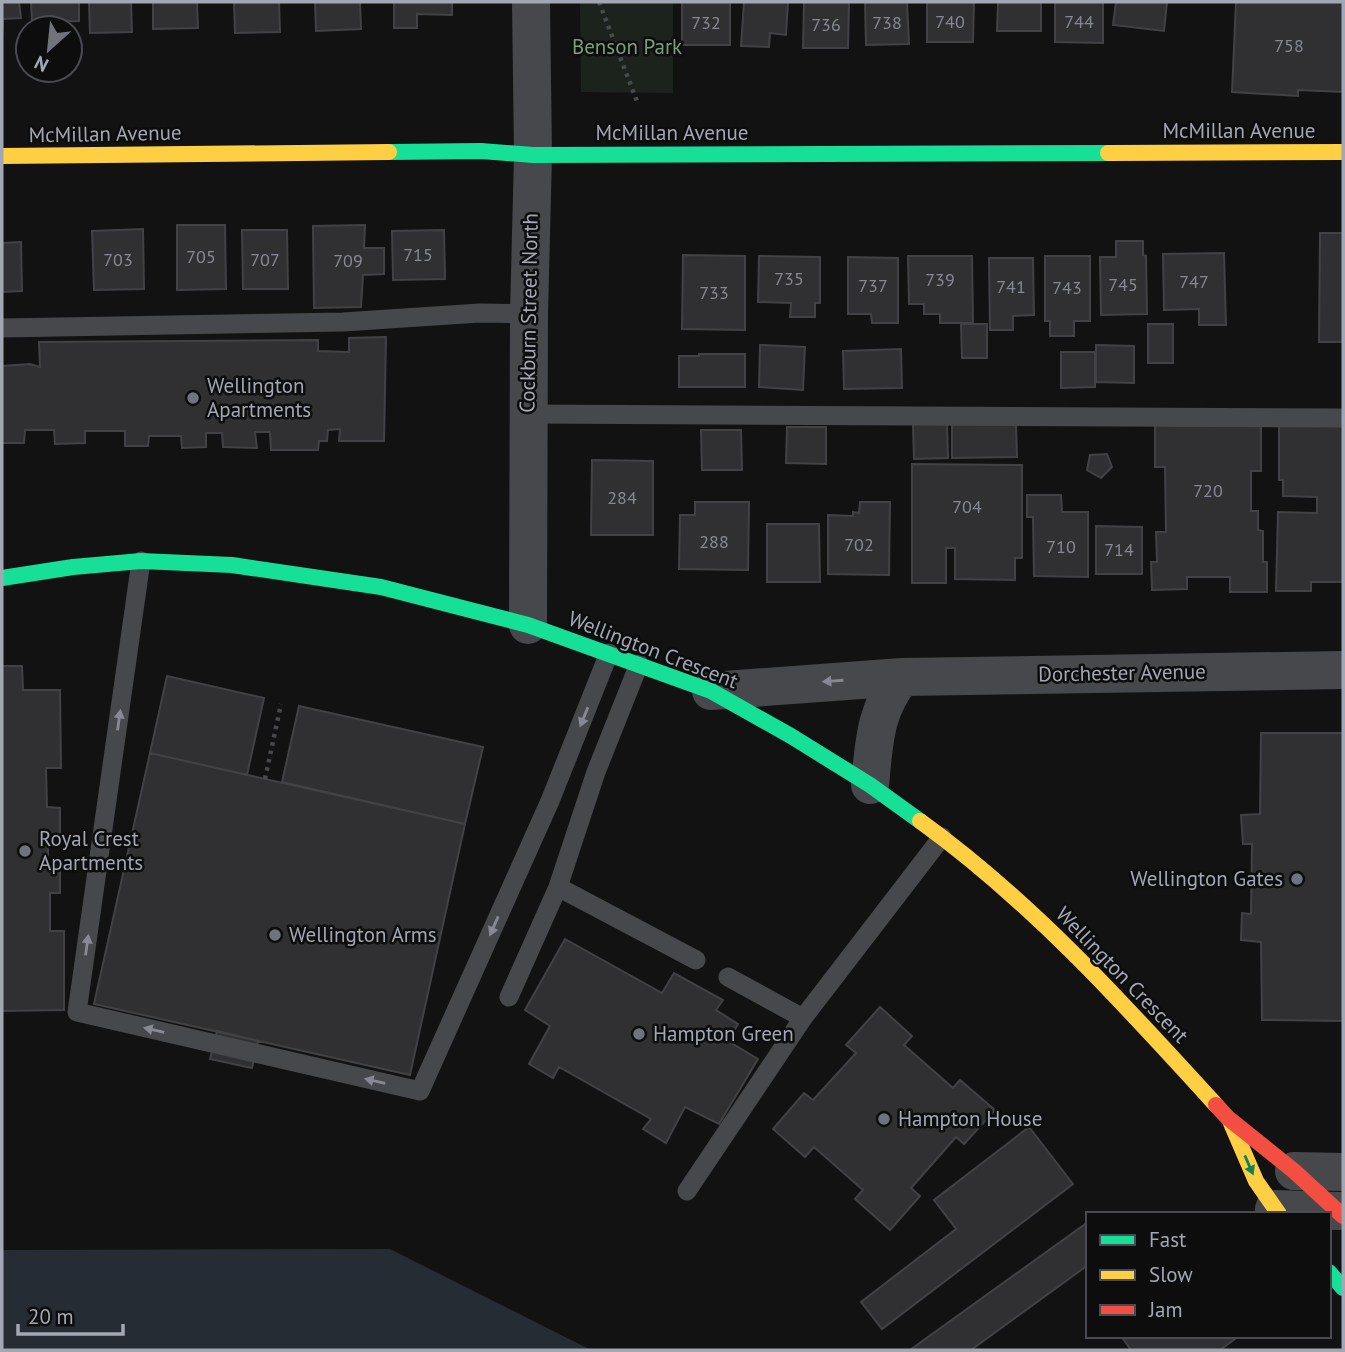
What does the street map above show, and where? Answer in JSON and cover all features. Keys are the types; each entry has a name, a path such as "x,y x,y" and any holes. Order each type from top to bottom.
{"street":[{"name":"Cockburn Street North","path":"528,625 529,314 533,155 531,2"},
{"name":"McMillan Avenue","path":"2,156 481,151 533,155 1343,152"},
{"name":"Wellington Crescent","path":"2,578 73,567 141,561 232,565 369,585 528,625 711,691 870,785 942,837 995,880 1042,923 1228,1118 1342,1213"},
{"name":"Dorchester Avenue","path":"711,691 902,677 1343,670"},
{"path":"870,785 881,709 902,677"},
{"name":"Wellington Crescent","path":"1228,1118 1256,1181 1277,1211"},
{"path":"1294,1171 1343,1172"},
{"path":"1277,1211 1310,1212"},
{"path":"1331,1274 1343,1288"}],"lane":[{"path":"2,328 343,322 480,313 529,314"},
{"path":"528,414 1343,418"},
{"path":"141,561 77,1012 420,1091 550,801 609,653"},
{"path":"509,997 558,887 596,772 639,664"},
{"path":"687,1191 803,1018 942,837"},
{"path":"558,887 696,960"},
{"path":"728,977 803,1018"}],"path":[{"path":"599,2 638,104"},
{"path":"265,779 281,704"}],"green space":[{"name":"Benson Park","path":"580,2 673,2 673,93 581,92"}],"shaded area":[{"path":"390,1249 591,1350 2,1350 2,1250"}],"building":[{"path":"2,2 19,2 20,14 14,14 14,18 3,19 2,38"},
{"path":"31,2 79,2 79,14 32,14"},
{"path":"89,2 131,2 132,32 90,33"},
{"path":"153,2 197,2 198,28 153,29"},
{"path":"234,2 279,2 280,32 235,33"},
{"path":"315,2 360,2 361,29 316,31"},
{"path":"394,2 452,2 452,15 417,14 417,28 394,28"},
{"path":"682,2 730,2 730,45 682,45"},
{"path":"744,2 788,2 786,35 770,33 769,47 741,46"},
{"path":"804,2 849,2 848,48 803,48"},
{"path":"865,2 907,2 909,44 866,45"},
{"path":"927,2 974,2 973,42 927,42"},
{"path":"998,2 1041,2 1041,31 997,31"},
{"path":"1055,2 1103,2 1103,43 1055,42"},
{"path":"1116,2 1167,2 1164,31 1113,25"},
{"path":"1236,2 1343,2 1343,92 1298,90 1298,96 1232,92"},
{"path":"177,225 225,225 226,289 177,290"},
{"path":"365,225 364,248 384,248 384,274 363,275 361,307 314,308 313,226"},
{"path":"143,229 144,289 94,290 92,231"},
{"path":"242,230 287,230 288,289 243,289"},
{"path":"444,230 445,279 393,280 392,231"},
{"path":"1320,233 1343,233 1343,342 1319,342"},
{"path":"1116,241 1143,241 1143,255 1146,256 1147,314 1101,315 1100,257 1116,257"},
{"path":"21,242 22,291 2,292 2,243"},
{"path":"1224,253 1226,325 1199,325 1199,309 1164,310 1163,254"},
{"path":"683,255 745,256 745,330 682,329"},
{"path":"759,256 820,257 820,303 815,303 815,317 790,317 791,303 758,302"},
{"path":"908,256 972,256 973,323 940,323 940,314 924,314 924,304 909,304"},
{"path":"1045,256 1090,256 1090,321 1074,321 1074,336 1050,336 1050,321 1045,321"},
{"path":"848,257 898,258 898,323 872,323 871,314 848,314"},
{"path":"989,258 1033,258 1034,315 1013,316 1013,330 990,330"},
{"path":"961,324 987,324 987,358 962,358"},
{"path":"1148,324 1173,324 1173,363 1148,363"},
{"name":"Wellington Apartments","path":"386,337 384,441 339,441 340,429 328,430 327,441 319,441 318,450 271,450 270,432 255,432 257,448 223,447 222,433 206,433 206,447 182,448 181,436 149,436 148,446 125,446 125,431 85,431 85,443 55,444 54,430 25,430 24,443 2,443 2,366 30,364 40,367 39,342 318,340 318,351 349,352 349,338"},
{"path":"760,345 805,347 803,390 759,387"},
{"path":"1096,345 1134,346 1134,383 1096,382"},
{"path":"901,349 902,388 844,389 843,351"},
{"path":"1061,352 1095,352 1095,387 1061,388"},
{"path":"745,354 745,387 679,387 679,356"},
{"path":"1279,419 1343,420 1343,582 1311,582 1311,591 1276,591 1278,512 1317,513 1317,497 1283,496 1283,480 1279,480"},
{"path":"1155,421 1261,421 1261,471 1251,471 1251,511 1258,511 1258,530 1263,531 1267,592 1230,592 1230,577 1187,577 1187,589 1152,590 1151,562 1157,562 1156,532 1166,532 1165,467 1155,467"},
{"path":"947,423 948,458 914,459 913,424"},
{"path":"952,424 1016,424 1017,457 952,458"},
{"path":"787,427 826,427 826,464 786,463"},
{"path":"701,430 741,430 742,470 702,470"},
{"path":"1107,454 1112,467 1101,478 1087,470 1090,455"},
{"path":"592,460 653,461 653,535 591,535"},
{"path":"912,464 1022,465 1022,558 1015,558 1015,580 955,579 955,548 946,548 946,583 912,583"},
{"path":"1027,495 1061,495 1062,512 1088,512 1088,577 1034,576 1033,517 1027,517"},
{"path":"695,502 749,502 748,570 679,569 680,515 695,515"},
{"path":"860,502 890,502 889,575 828,574 828,515 853,516 853,512 859,513"},
{"path":"767,524 819,524 820,582 767,582"},
{"path":"1096,526 1142,527 1142,574 1096,574"},
{"name":"Royal Crest Apartments","path":"2,666 22,666 23,690 60,690 61,768 46,768 47,807 60,808 60,837 48,837 48,865 60,865 60,893 50,893 50,931 64,931 64,1010 2,1011"},
{"path":"167,676 264,698 247,775 150,753"},
{"path":"299,706 483,747 465,824 282,782"},
{"name":"Wellington Gates","path":"1261,733 1343,733 1343,1021 1262,1020 1261,942 1241,940 1242,913 1251,914 1252,844 1243,844 1241,815 1260,814"},
{"name":"Wellington Arms","path":"150,753 465,824 410,1075 94,1004"},
{"name":"Hampton Green","path":"565,939 662,993 674,973 723,1000 716,1010 738,1024 728,1041 758,1059 719,1124 685,1107 666,1143 643,1129 651,1119 559,1067 553,1078 529,1064 550,1026 525,1010"},
{"name":"Hampton House","path":"880,1007 912,1036 904,1045 953,1088 960,1080 995,1110 964,1144 956,1137 911,1188 920,1196 890,1230 855,1199 863,1190 814,1147 805,1157 773,1129 804,1093 813,1100 856,1053 846,1045"},
{"path":"217,1031 258,1041 252,1068 210,1059"},
{"path":"1029,1127 1073,1184 882,1329 861,1302 956,1229 934,1200"},
{"path":"1086,1223 1086,1266 971,1350 910,1350"},
{"path":"1122,1338 1236,1338 1220,1350 1131,1350"}],"traffic: fast":[{"path":"389,152 481,151 533,155 1108,153"},
{"path":"2,578 73,567 141,561 232,565 381,587 528,625 711,691 870,785 920,821"},
{"path":"1331,1274 1343,1288"}],"traffic: slow":[{"path":"2,156 389,152"},
{"path":"1108,153 1343,152"},
{"path":"920,821 961,852 1038,919 1111,992 1216,1105"},
{"path":"1231,1123 1256,1181 1278,1212"}],"traffic: jam":[{"path":"1216,1105 1343,1216"}],"place":[{"name":"Wellington Apartments","path":"193,398"},
{"name":"Royal Crest Apartments","path":"25,851"},
{"name":"Wellington Gates","path":"1297,879"},
{"name":"Wellington Arms","path":"275,935"},
{"name":"Hampton Green","path":"639,1034"},
{"name":"Hampton House","path":"884,1119"}]}
